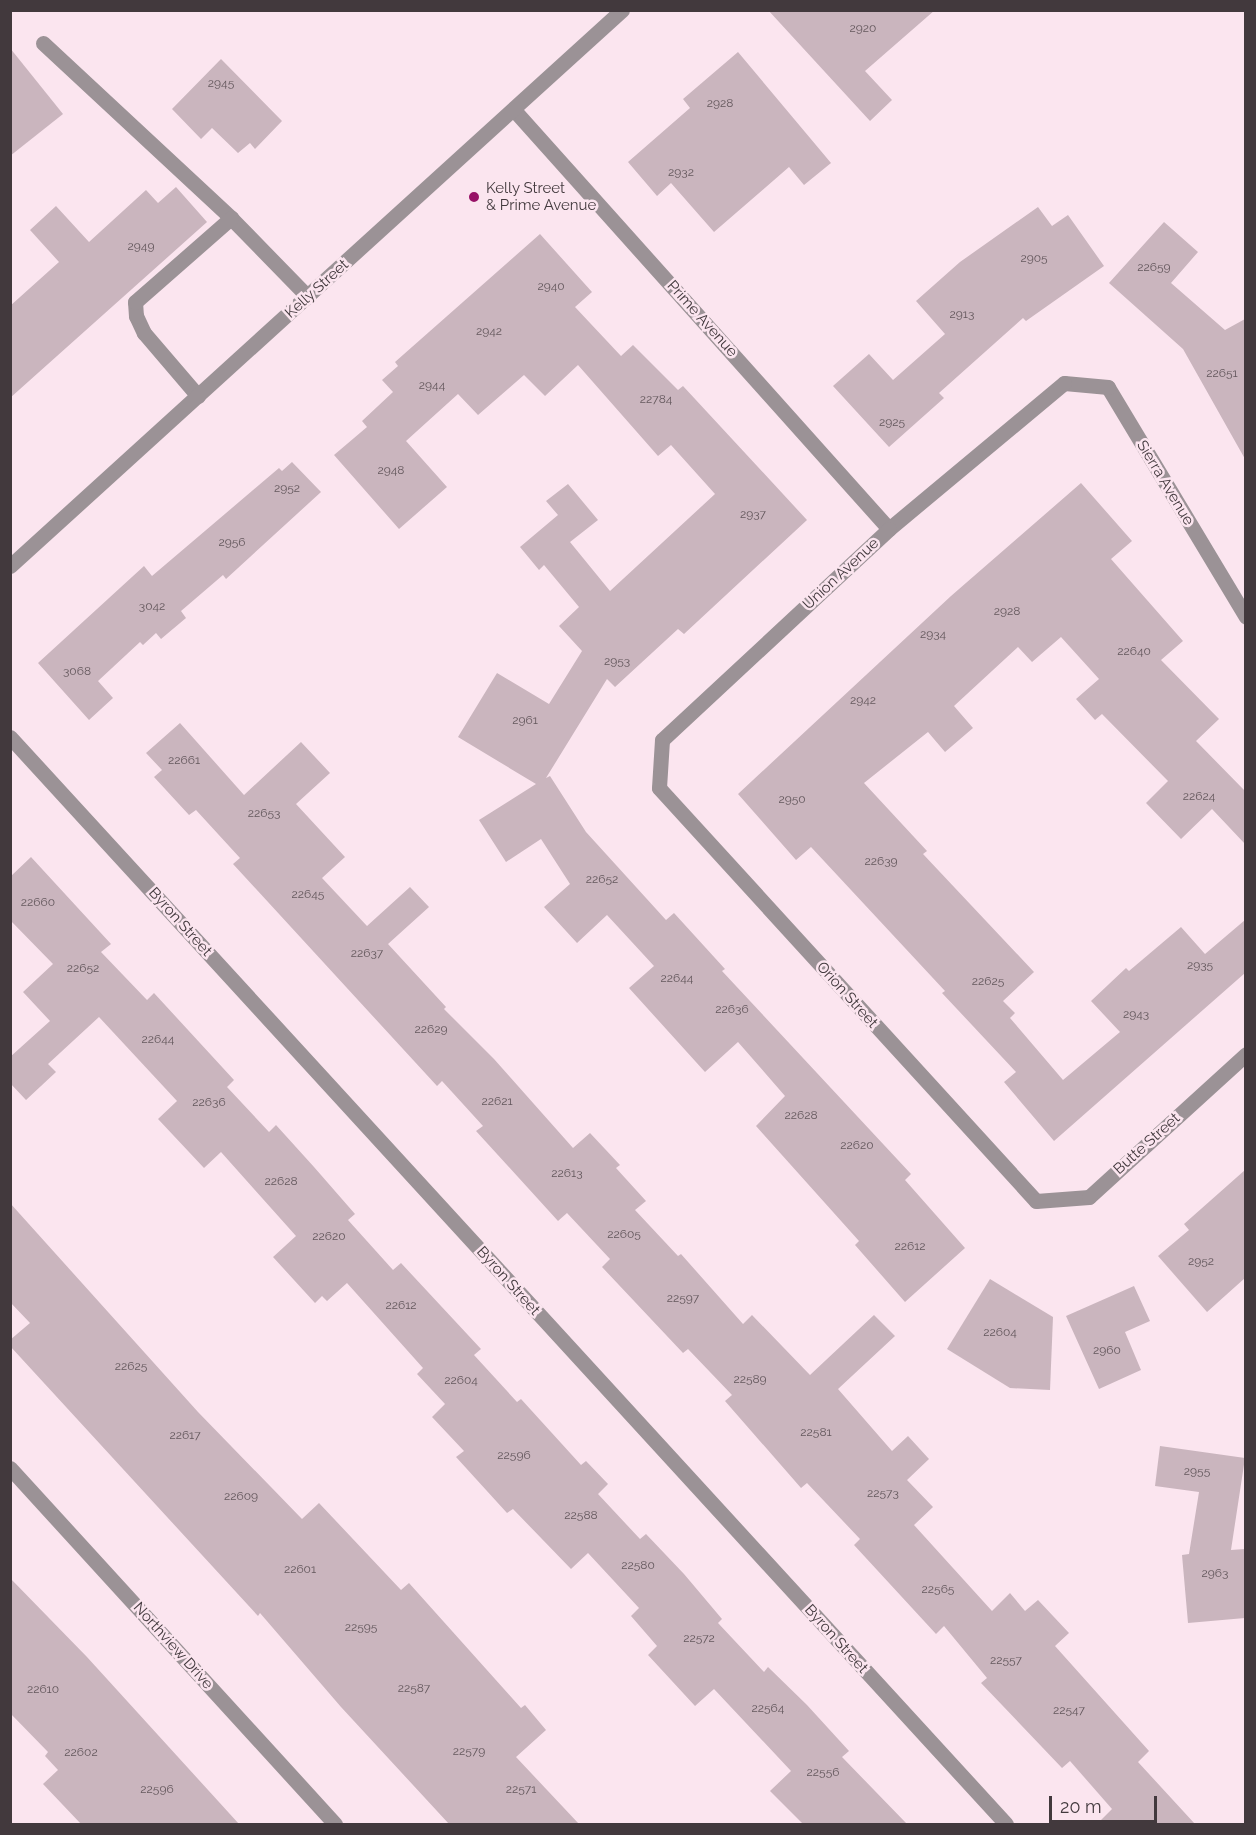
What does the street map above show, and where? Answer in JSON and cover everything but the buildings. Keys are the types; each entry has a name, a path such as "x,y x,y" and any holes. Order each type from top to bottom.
{"street":[{"name":"Kelly Street","path":"10,566 622,10"},
{"path":"43,43 231,218 308,297"},
{"name":"Prime Avenue","path":"514,110 889,530"},
{"path":"198,396 144,333 136,316 135,302 231,218"},
{"name":"Union Avenue","path":"659,788 662,740 889,530 1064,383"},
{"name":"Sierra Avenue","path":"1064,383 1108,387 1245,617"},
{"name":"Byron Street","path":"10,737 1006,1824"},
{"name":"Orion Street","path":"659,788 1036,1201"},
{"name":"Butte Street","path":"1036,1201 1089,1197 1245,1054"},
{"name":"Northview Drive","path":"10,1468 335,1824"}],"place":[{"name":"Kelly Street & Prime Avenue","path":"474,197"}]}
